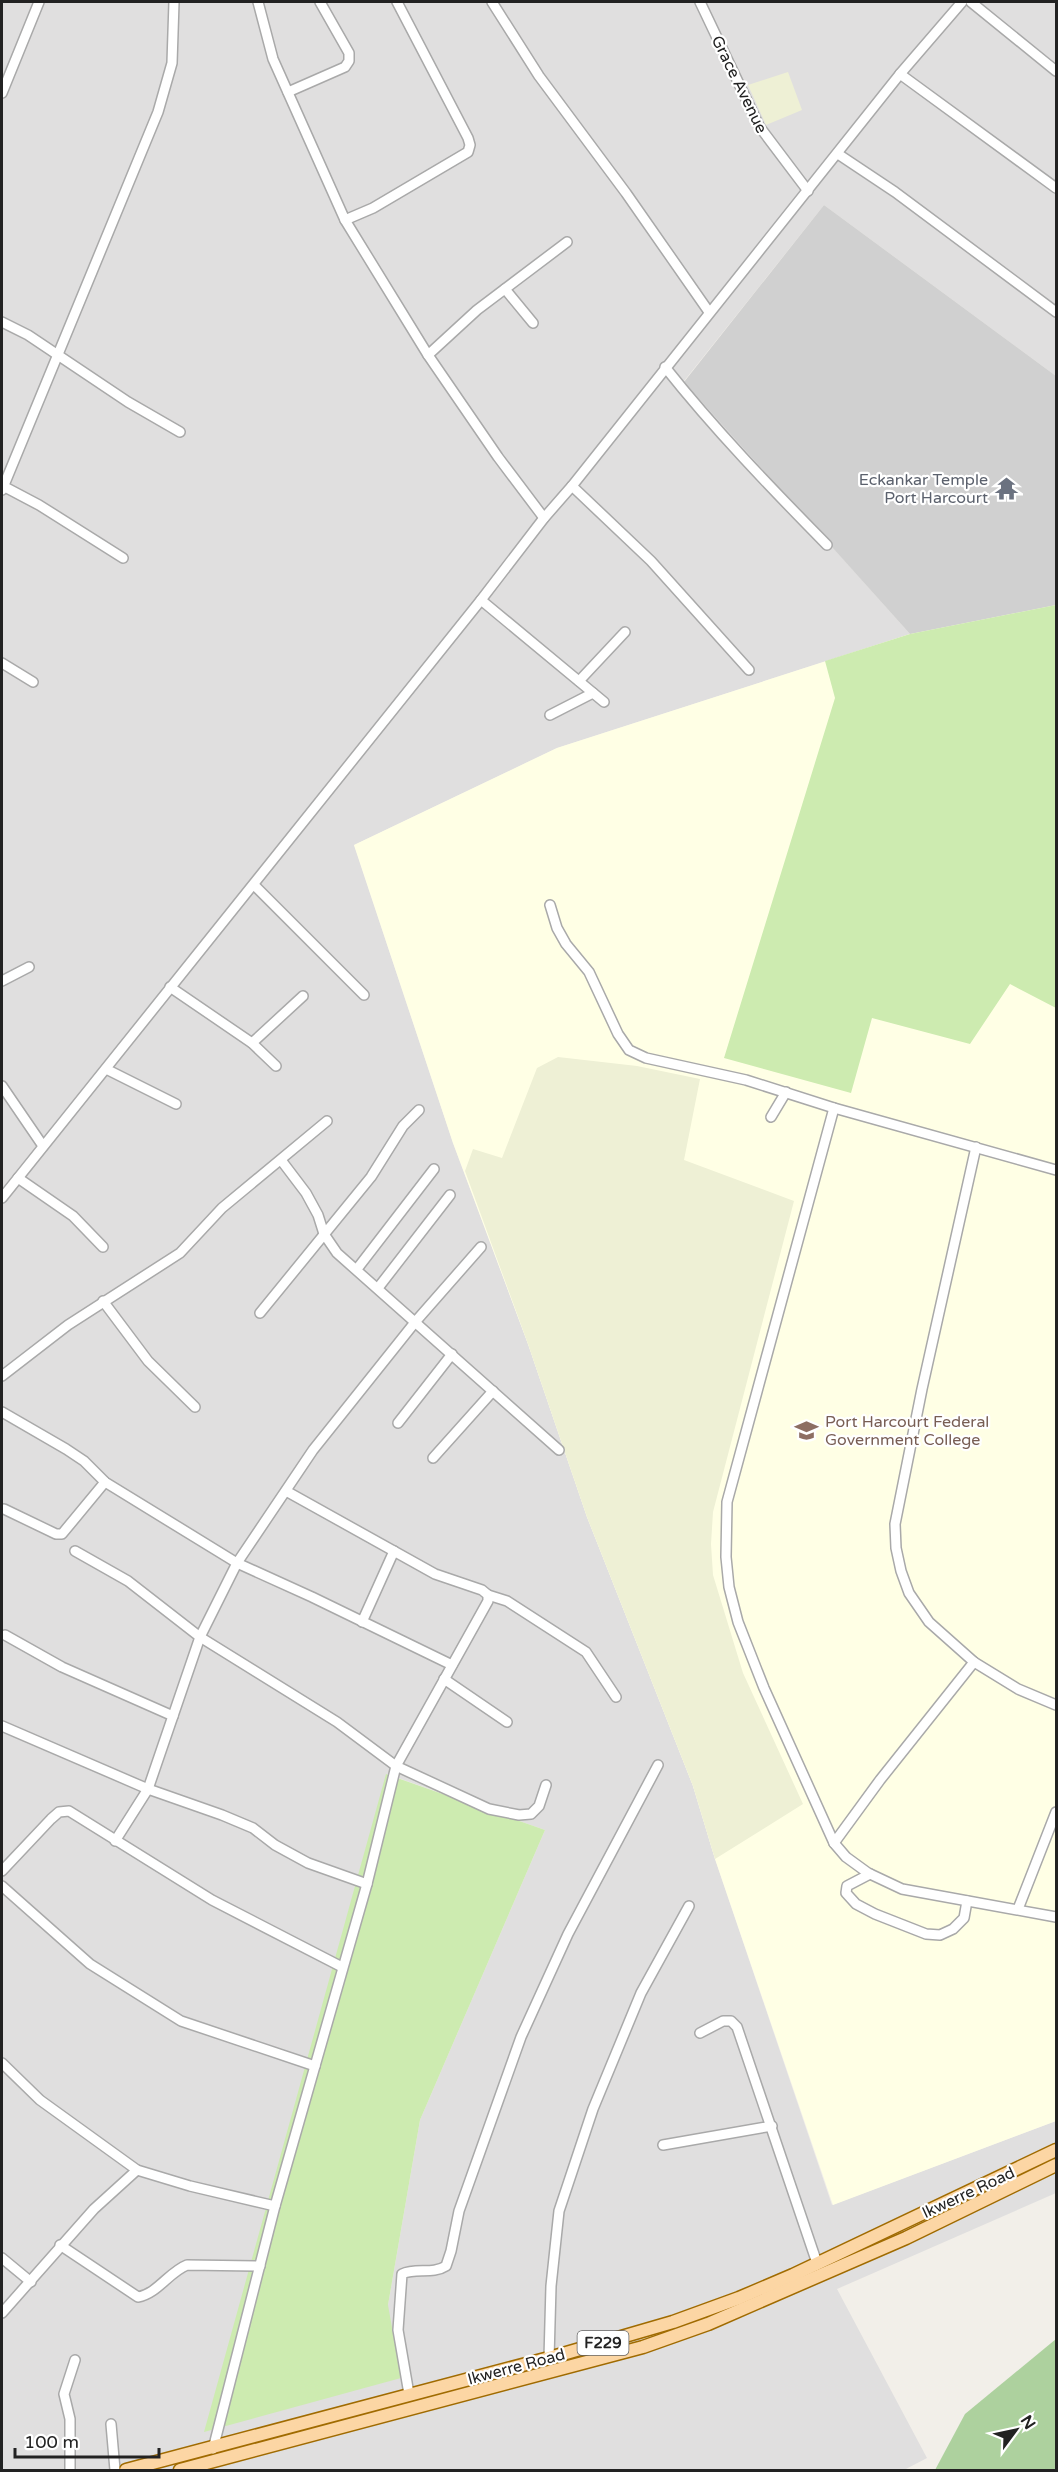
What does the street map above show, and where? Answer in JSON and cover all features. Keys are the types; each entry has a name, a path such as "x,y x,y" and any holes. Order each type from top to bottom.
{"main road":[{"name":"Ikwerre Road","path":"126,2470 213,2449 409,2394 549,2358 641,2332 705,2310 817,2263 1056,2150"},
{"name":"Ikwerre Road","path":"180,2470 199,2468 643,2347 676,2336 906,2238 1056,2165"}],"street":[{"path":"2,93 39,2"},
{"path":"123,558 3,482 58,356 158,112 172,63 174,2"},
{"path":"258,2 273,59 345,220 428,355 543,518"},
{"path":"288,92 345,67 349,61 349,53 320,2"},
{"path":"345,220 373,208 468,152 470,145 397,2"},
{"path":"492,2 539,76 626,193 709,312"},
{"name":"Grace Avenue","path":"700,2 759,126 808,192"},
{"path":"3,1193 18,1178 254,885 481,600 543,518 572,486 900,74 962,2"},
{"path":"971,2 1056,71"},
{"path":"900,74 1056,188"},
{"path":"838,154 895,192 1056,312"},
{"path":"428,355 477,310 567,242"},
{"path":"505,289 533,323"},
{"path":"2,322 28,335 128,402 180,432"},
{"path":"665,367 693,402 762,478 827,545"},
{"path":"572,486 651,561 749,670"},
{"path":"481,600 604,702"},
{"path":"579,681 625,632"},
{"path":"2,663 33,682"},
{"path":"550,715 593,693"},
{"path":"254,885 364,995"},
{"path":"550,905 557,928 566,944 589,972 618,1034 629,1050 646,1058 746,1080 834,1108 1056,1170"},
{"path":"2,981 29,967"},
{"path":"170,987 252,1043 276,1066"},
{"path":"252,1043 303,996"},
{"path":"106,1069 176,1104"},
{"path":"2,1086 43,1146"},
{"path":"771,1118 786,1092"},
{"path":"834,1108 727,1502 725,1530 729,1587 738,1622 764,1688 834,1843 846,1857 870,1874 902,1888 1056,1917"},
{"path":"260,1313 371,1177 403,1126 419,1110"},
{"path":"2,1376 31,1352 103,1301 180,1253 222,1208 327,1121"},
{"path":"976,1147 922,1389 895,1524 896,1548 909,1593 929,1622 974,1662 1018,1689 1056,1705"},
{"path":"281,1160 306,1193 318,1215 324,1234 338,1253 559,1449"},
{"path":"357,1269 434,1169"},
{"path":"18,1178 73,1216 103,1247"},
{"path":"378,1288 450,1195"},
{"path":"115,1841 148,1789 200,1637 237,1563 313,1450 416,1321 481,1247"},
{"path":"103,1301 148,1361 195,1407"},
{"path":"398,1423 452,1354"},
{"path":"433,1458 493,1391"},
{"path":"2,1412 66,1449 84,1461 105,1482 237,1563 452,1665"},
{"path":"4,1509 56,1534 62,1534 105,1482"},
{"path":"286,1491 435,1574 507,1601 586,1652 616,1697"},
{"path":"75,1551 128,1581 200,1637 337,1722 396,1766 489,1809 519,1815 531,1814 539,1806 546,1785"},
{"path":"362,1622 394,1551"},
{"path":"213,2449 275,2206 367,1884 396,1766 488,1601 488,1595"},
{"path":"4,1635 62,1667 173,1716"},
{"path":"834,1843 880,1780 974,1662"},
{"path":"444,1679 507,1722"},
{"path":"2,1726 148,1789 253,1828 275,1845 308,1863 367,1884"},
{"path":"409,2394 399,2330 402,2274 410,2270 431,2271 446,2266 459,2211 521,2037 568,1934 658,1766"},
{"path":"2,1871 59,1812 69,1811 212,1900 342,1967"},
{"path":"1018,1909 1056,1812"},
{"path":"870,1874 847,1886 846,1893 856,1904 927,1935 940,1935 953,1929 964,1918 967,1901"},
{"path":"2,1886 90,1964 181,2021 315,2066"},
{"path":"549,2358 550,2286 559,2211 593,2109 637,2004 688,1906"},
{"path":"700,2033 723,2020 731,2021 737,2027 817,2263"},
{"path":"2,2063 39,2100 137,2170 190,2186 275,2206"},
{"path":"663,2145 772,2126"},
{"path":"2,2313 31,2282 60,2245 94,2209 137,2170"},
{"path":"60,2245 138,2297 150,2292 187,2265 260,2266"},
{"path":"2,2258 31,2282"},
{"path":"70,2470 70,2420 64,2394 75,2360"},
{"path":"111,2424 115,2470"}],"shaded area":[{"path":"2,2 1056,2 1056,376 824,205 684,381 910,634 557,748 354,845 453,1143 528,1344 587,1517 693,1786 715,1859 832,2205 1056,2121 1056,2193 837,2289 927,2458 904,2470 2,2470","holes":["387,1774 545,1830 420,2120 388,2305"]},
{"path":"788,72 802,110 766,125 748,85"},
{"path":"824,205 1056,376 1056,605 910,634 684,382"},
{"name":"Port Harcourt Federal Government College","path":"1056,605 1056,2121 833,2205 715,1859 693,1786 587,1517 528,1344 453,1143 354,845 557,748 910,634"},
{"path":"558,1057 637,1066 700,1079 684,1160 794,1201 713,1512 711,1544 713,1575 743,1673 803,1804 715,1859 693,1786 587,1517 528,1344 465,1171 473,1149 502,1158 537,1068"}],"green space":[{"path":"1056,605 1056,1008 1010,984 970,1044 872,1018 851,1093 724,1058 835,698 825,661 910,634"},
{"path":"386,1774 545,1830 420,2120 388,2305 401,2378 204,2432"},
{"path":"1056,2339 1056,2470 935,2470 965,2414"}],"place":[{"name":"Eckankar Temple Port Harcourt","path":"1006,488"},
{"name":"Port Harcourt Federal Government College","path":"807,1430"}]}
